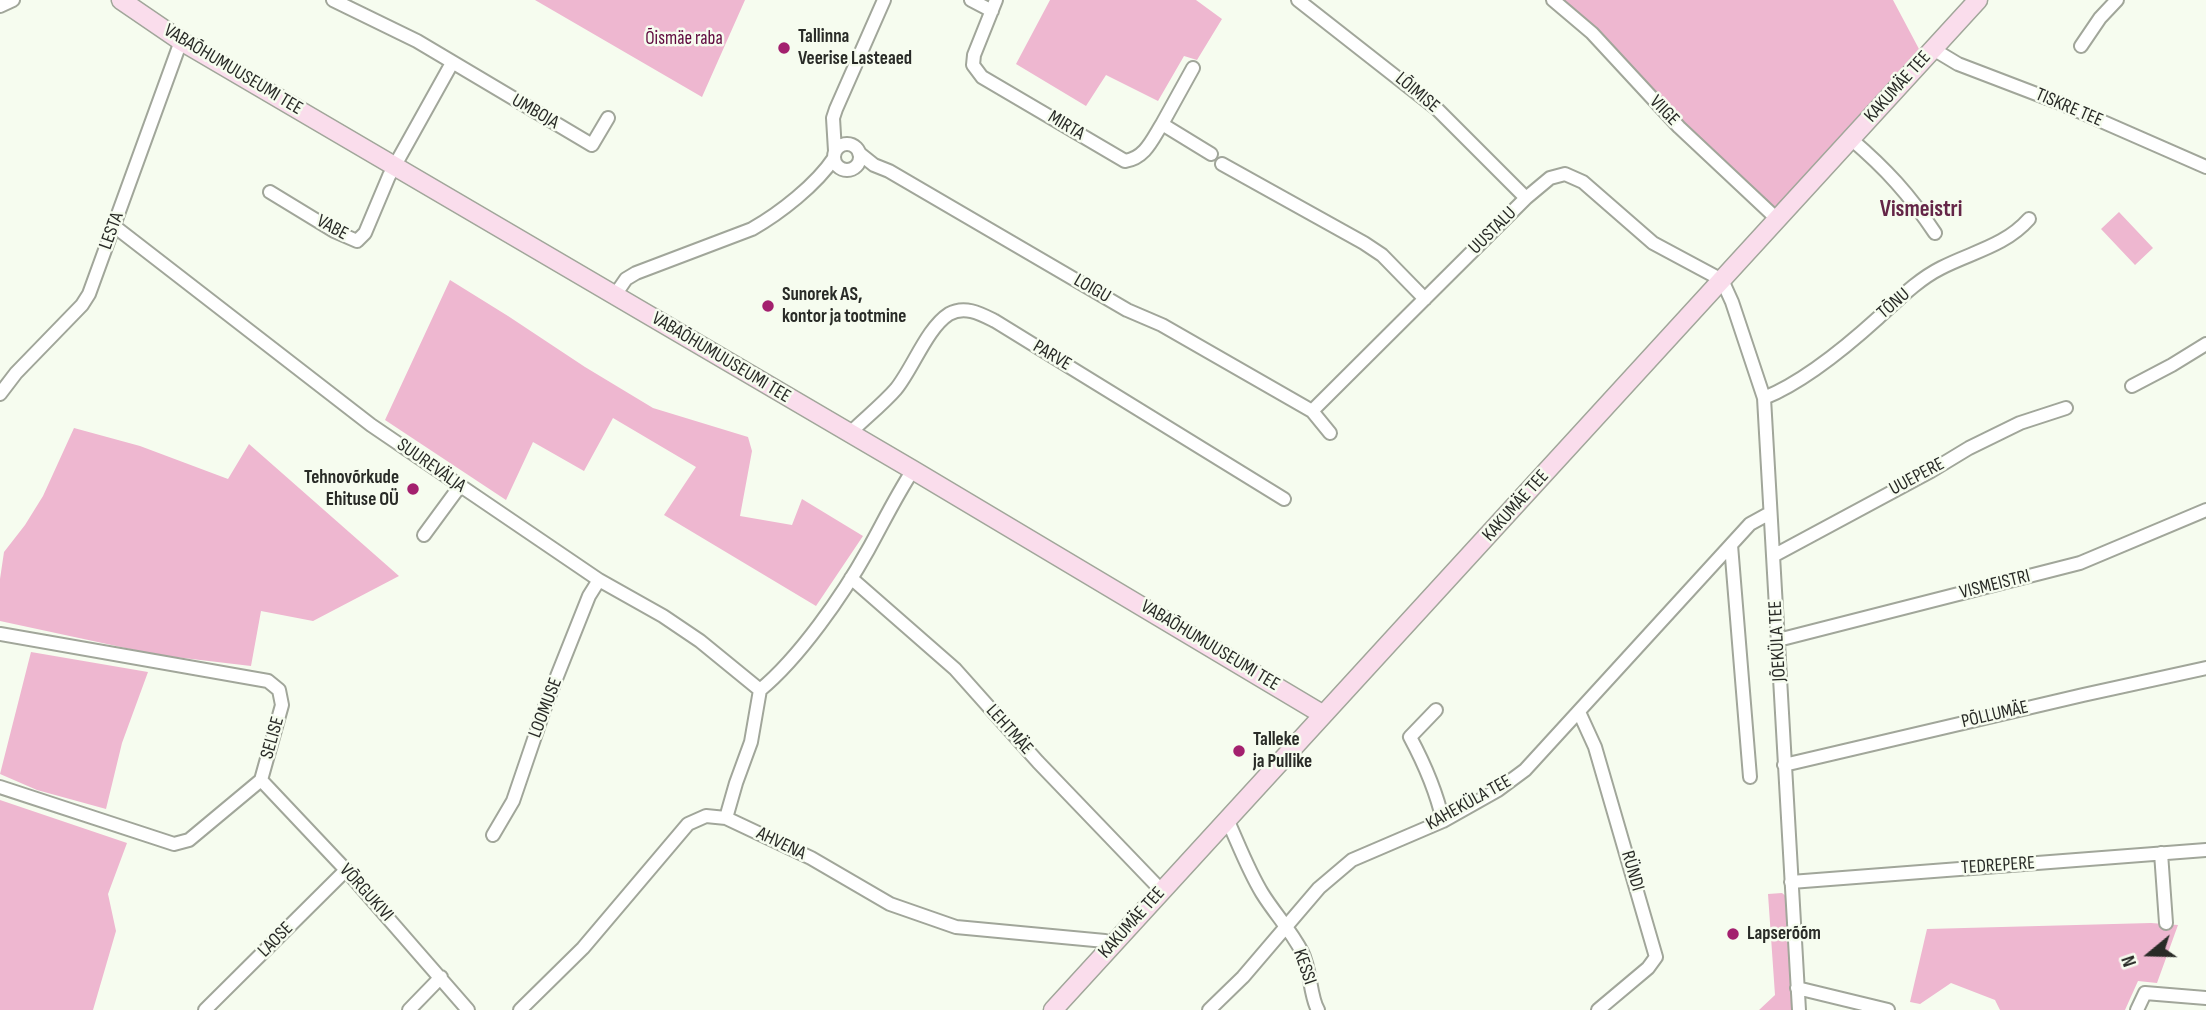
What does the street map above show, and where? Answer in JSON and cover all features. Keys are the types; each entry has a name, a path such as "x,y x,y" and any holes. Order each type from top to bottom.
{"street":[{"path":"0,6 13,0"},
{"name":"VABAÕHUMUUSEUMI TEE","path":"121,0 181,41 913,470 1322,714"},
{"name":"UMBOJA","path":"333,0 417,41 592,145 608,118"},
{"path":"834,130 855,147 853,163 837,166 834,155 834,130 836,109 884,0"},
{"path":"971,0 994,6"},
{"name":"LÕIMISE","path":"1298,0 1437,108 1526,198"},
{"name":"VIIGE","path":"1553,0 1592,33 1679,127 1777,219"},
{"name":"KAKUMÄE TEE","path":"1053,1010 1978,0"},
{"path":"2081,46 2100,18 2117,0"},
{"name":"MIRTA","path":"994,6 974,55 973,65 982,77 1125,161 1143,154 1162,124"},
{"name":"LESTA","path":"0,394 89,294 181,41"},
{"name":"TISKRE TEE","path":"1933,49 1958,64 2060,103 2206,167"},
{"path":"394,166 452,63"},
{"path":"1193,68 1162,124 1211,153"},
{"path":"1851,139 1884,166 1913,200 1935,233"},
{"path":"834,155 841,145 849,144"},
{"name":"LOIGU","path":"823,174 834,155"},
{"name":"LOIGU","path":"615,295 626,279 636,273 752,229 823,174 853,163 874,165 889,170 1127,310 1162,325 1312,411"},
{"path":"1222,164 1364,243 1381,255 1425,299"},
{"name":"VABE","path":"270,192 357,242 365,233 394,166"},
{"name":"UUSTALU","path":"1312,411 1526,198 1550,178 1565,174 1583,182 1653,243 1722,280"},
{"name":"TÕNU","path":"1764,398 1783,390 1858,335 1905,293 1939,269 2000,243 2029,219"},
{"name":"SUUREVÄLJA","path":"114,226 371,425 599,580 691,635 760,690"},
{"name":"JÕEKÜLA TEE","path":"1722,280 1764,398 1799,1010"},
{"name":"PARVE","path":"849,434 896,388 937,326 950,314 964,310 976,312 995,321 1284,499"},
{"path":"2132,386 2206,344"},
{"name":"UUEPERE","path":"1773,556 1969,448 2020,423 2066,408"},
{"path":"1312,411 1330,433"},
{"path":"520,1010 583,948 688,824 706,816 726,818 751,742 760,690 782,671 851,578 913,470"},
{"path":"424,535 460,486"},
{"name":"VISMEISTRI","path":"1778,640 2080,563 2206,510"},
{"name":"KAHEKÜLA TEE","path":"1209,1010 1243,977 1319,888 1352,860 1443,821 1498,790 1525,770 1750,524 1770,513"},
{"path":"1731,545 1751,777"},
{"name":"LEHTMÄE","path":"851,578 955,668 1038,762 1161,890"},
{"name":"LOOMUSE","path":"493,835 513,801 546,704 589,596 599,580"},
{"name":"SELISE","path":"0,634 268,681 279,690 282,705 261,780 189,840 174,844 0,788"},
{"name":"PÕLLUMÄE","path":"1784,765 2206,668"},
{"path":"1436,710 1410,737 1428,771 1443,821"},
{"name":"RÜNDI","path":"1579,712 1595,747 1656,957 1648,968 1598,1010"},
{"name":"VÕRGUKIVI","path":"261,780 346,870 467,1010"},
{"name":"AHVENA","path":"726,818 811,858 890,904 956,927 1105,941 1111,945"},
{"name":"KESSI","path":"1227,818 1263,894 1286,924 1304,956 1313,986 1314,1004 1318,1010"},
{"name":"TEDREPERE","path":"1791,882 2206,850"},
{"path":"2161,853 2166,923"},
{"name":"LAOSE","path":"205,1010 346,870"},
{"path":"410,1010 441,977"},
{"path":"1797,988 1888,1010"},
{"path":"2137,1010 2145,993 2206,998"}],"green space":[{"name":"Õismäe raba","path":"535,0 745,0 702,97"},
{"path":"1050,0 1196,0 1222,19 1197,60 1184,56 1158,101 1106,75 1086,106 1016,64"},
{"path":"1558,0 1893,0 1919,49 1773,210 1695,138"},
{"path":"2119,212 2153,248 2135,265 2101,229"},
{"path":"450,280 653,408 748,437 752,451 740,516 792,525 802,499 863,536 816,606 664,515 696,467 613,418 584,471 533,442 506,500 385,420"},
{"path":"74,428 140,446 228,479 249,444 399,576 313,621 261,611 251,666 158,655 0,621 0,579 4,552 43,496"},
{"path":"31,652 148,672 122,743 106,809 37,790 0,774"},
{"path":"0,800 127,843 108,894 116,931 93,1010 0,1010"},
{"path":"1782,893 1787,897 1792,1010 1759,1010 1775,995 1768,894"},
{"path":"2151,923 2178,925 2157,983 2138,981 2125,1010 2000,1010 1995,1000 1951,983 1920,1004 1910,1002 1927,929"}],"place":[{"name":"Tallinna Veerise Lasteaed","path":"784,48"},
{"name":"Sunorek AS, kontor ja tootmine","path":"768,306"},
{"name":"Tehnovõrkude Ehituse OÜ","path":"413,489"},
{"name":"Talleke ja Pullike","path":"1239,751"},
{"name":"Lapserõõm","path":"1733,934"}],"district":[{"name":"Vismeistri","path":"1921,210"}]}
